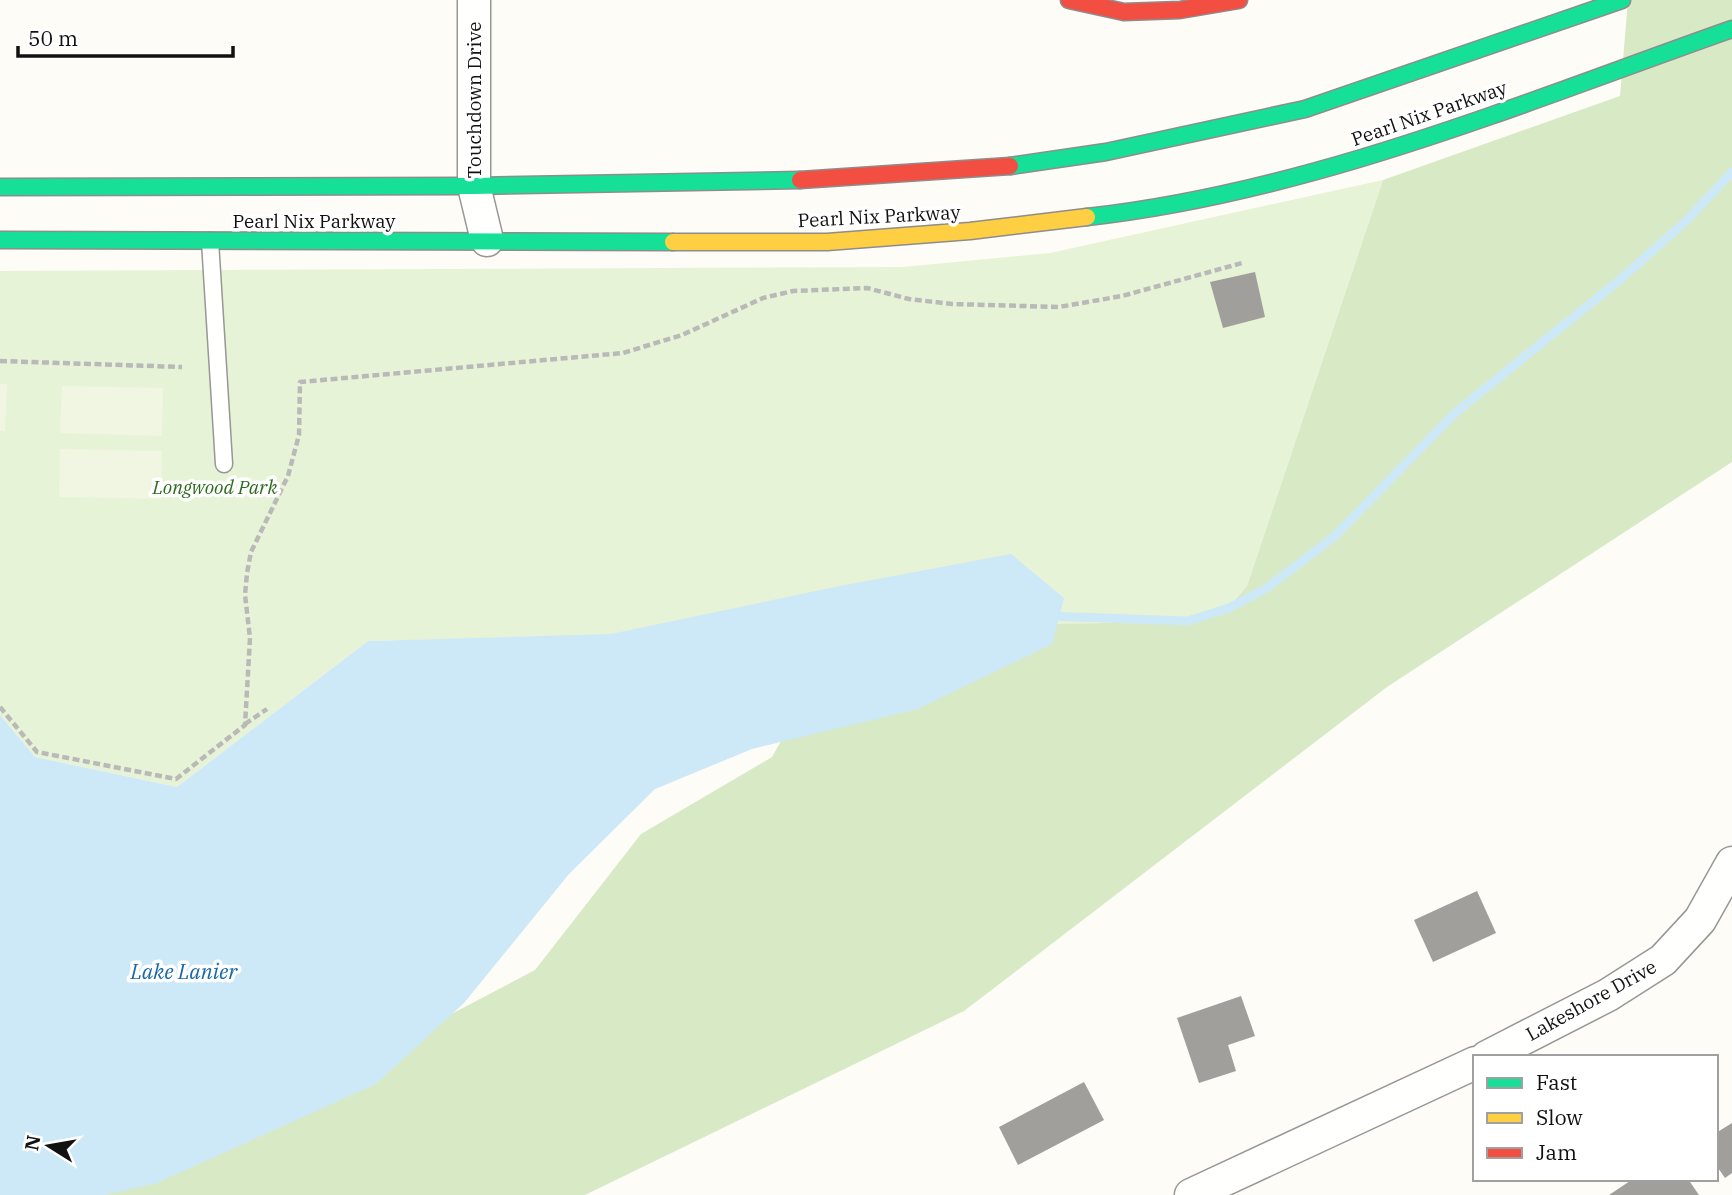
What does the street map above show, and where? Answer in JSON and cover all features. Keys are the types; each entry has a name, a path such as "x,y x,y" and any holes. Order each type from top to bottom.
{"street":[{"name":"Touchdown Drive","path":"474,0 474,186 487,240"},
{"path":"1069,0 1124,12 1180,10 1239,0"},
{"name":"Pearl Nix Parkway","path":"0,187 474,186 841,178 980,170 1106,152 1305,108 1622,0"},
{"name":"Pearl Nix Parkway","path":"0,240 827,242 970,232 1116,214 1227,192 1372,156 1732,29"},
{"name":"Lakeshore Drive","path":"1491,1055 1608,995 1663,960 1700,920 1732,863"},
{"path":"1191,1195 1473,1064"}],"lane":[{"path":"211,241 223,464"}],"path":[{"path":"245,725 250,638 247,573 251,552 291,466 299,435 300,382 623,353 682,335 763,298 793,291 867,288 909,299 952,304 1059,307 1122,296 1242,263"},
{"path":"0,361 182,367"},
{"path":"0,707 37,752 176,779 267,709"}],"green space":[{"path":"1628,0 1732,0 1732,462 1387,687 964,1011 585,1195 0,1195 246,1122 535,970 641,834 772,757 842,633 611,634 1188,621 1222,615 1247,586 1383,180 1620,96"},
{"name":"Longwood Park","path":"1383,180 1247,586 1222,615 1188,621 368,641 177,787 35,757 0,715 0,271 903,267 1050,253"},
{"path":"0,384 7,384 5,431 0,431"},
{"path":"62,386 163,388 162,436 60,433"},
{"path":"60,449 162,451 161,499 59,497"}],"water":[{"name":"Lake Lanier","path":"1011,554 1064,598 1052,644 918,709 752,749 655,789 569,874 464,1003 376,1084 157,1183 104,1195 0,1195 0,715 35,757 177,787 368,641 611,634 835,587"}],"building":[{"path":"1255,272 1265,317 1223,328 1210,282"},
{"path":"1477,891 1496,933 1433,962 1414,920"},
{"path":"1241,996 1255,1036 1228,1045 1236,1071 1199,1083 1177,1018"},
{"path":"1084,1082 1104,1120 1018,1165 999,1127"},
{"path":"1732,1123 1732,1173 1725,1178 1718,1168 1718,1132"},
{"path":"1630,1181 1689,1181 1699,1195 1609,1195"}],"waterway":[{"path":"1048,616 1188,621 1229,608 1267,588 1335,536 1455,413 1622,278 1686,221 1732,172"}],"traffic: fast":[{"path":"1010,166 1106,152 1305,109 1622,0"},
{"path":"1087,217 1170,205 1334,166 1495,114 1732,29"},
{"path":"0,187 474,186 800,180"},
{"path":"0,240 673,242"}],"traffic: slow":[{"path":"673,242 827,242 970,231 1087,217"}],"traffic: jam":[{"path":"1069,0 1124,12 1180,10 1239,0"},
{"path":"800,180 1010,166"}]}
